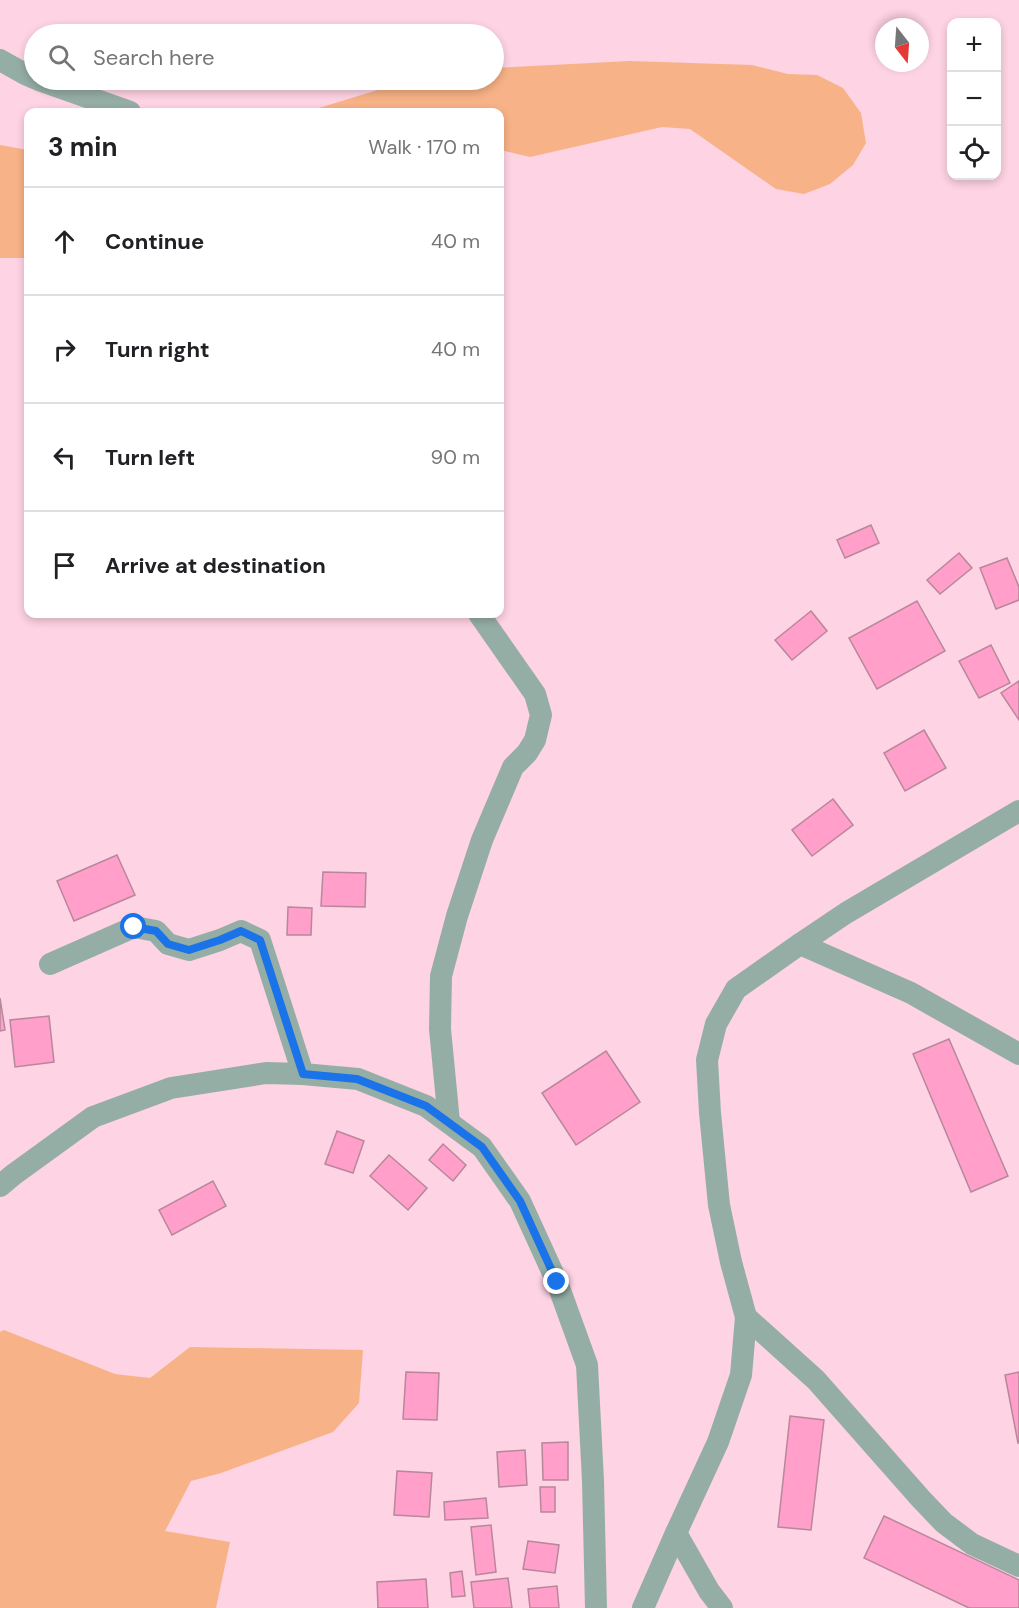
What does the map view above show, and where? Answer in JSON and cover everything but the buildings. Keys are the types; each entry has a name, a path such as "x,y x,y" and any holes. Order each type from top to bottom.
{"street":[{"path":"0,60 24,73"},
{"path":"67,90 119,108"},
{"path":"449,1122 440,1029 441,976 457,916 482,840 513,767 535,741 541,716 535,694 482,618"},
{"path":"644,1608 718,1442 741,1375 746,1317 719,1205 710,1113 707,1060 716,1024 736,989 800,944 1019,811"},
{"path":"50,964 134,927 156,931 168,944 189,950 241,931 260,940 303,1074"},
{"path":"800,944 911,993 1019,1054"},
{"path":"0,1186 93,1116 171,1088 266,1073 357,1079 426,1106 449,1122 482,1147 520,1201 557,1282 587,1365 596,1608"},
{"path":"746,1317 816,1380 944,1523 972,1544 1019,1566"},
{"path":"676,1533 709,1591 722,1608"}],"shaded area":[{"path":"630,61 752,65 788,74 817,75 843,88 861,113 866,143 853,165 830,184 804,194 776,189 690,129 662,127 530,157 504,151 504,108 319,108 378,90 504,90 504,67"},
{"path":"0,145 24,149 24,258 0,258"},
{"path":"4,1330 115,1374 150,1378 190,1347 363,1350 359,1403 333,1432 221,1473 191,1481 165,1531 230,1542 216,1608 0,1608 0,1332"}],"route":[{"path":"134,927 156,931 168,944 189,950 241,931 260,940 303,1074 357,1079 426,1106 482,1147 520,1201 557,1282"}]}
